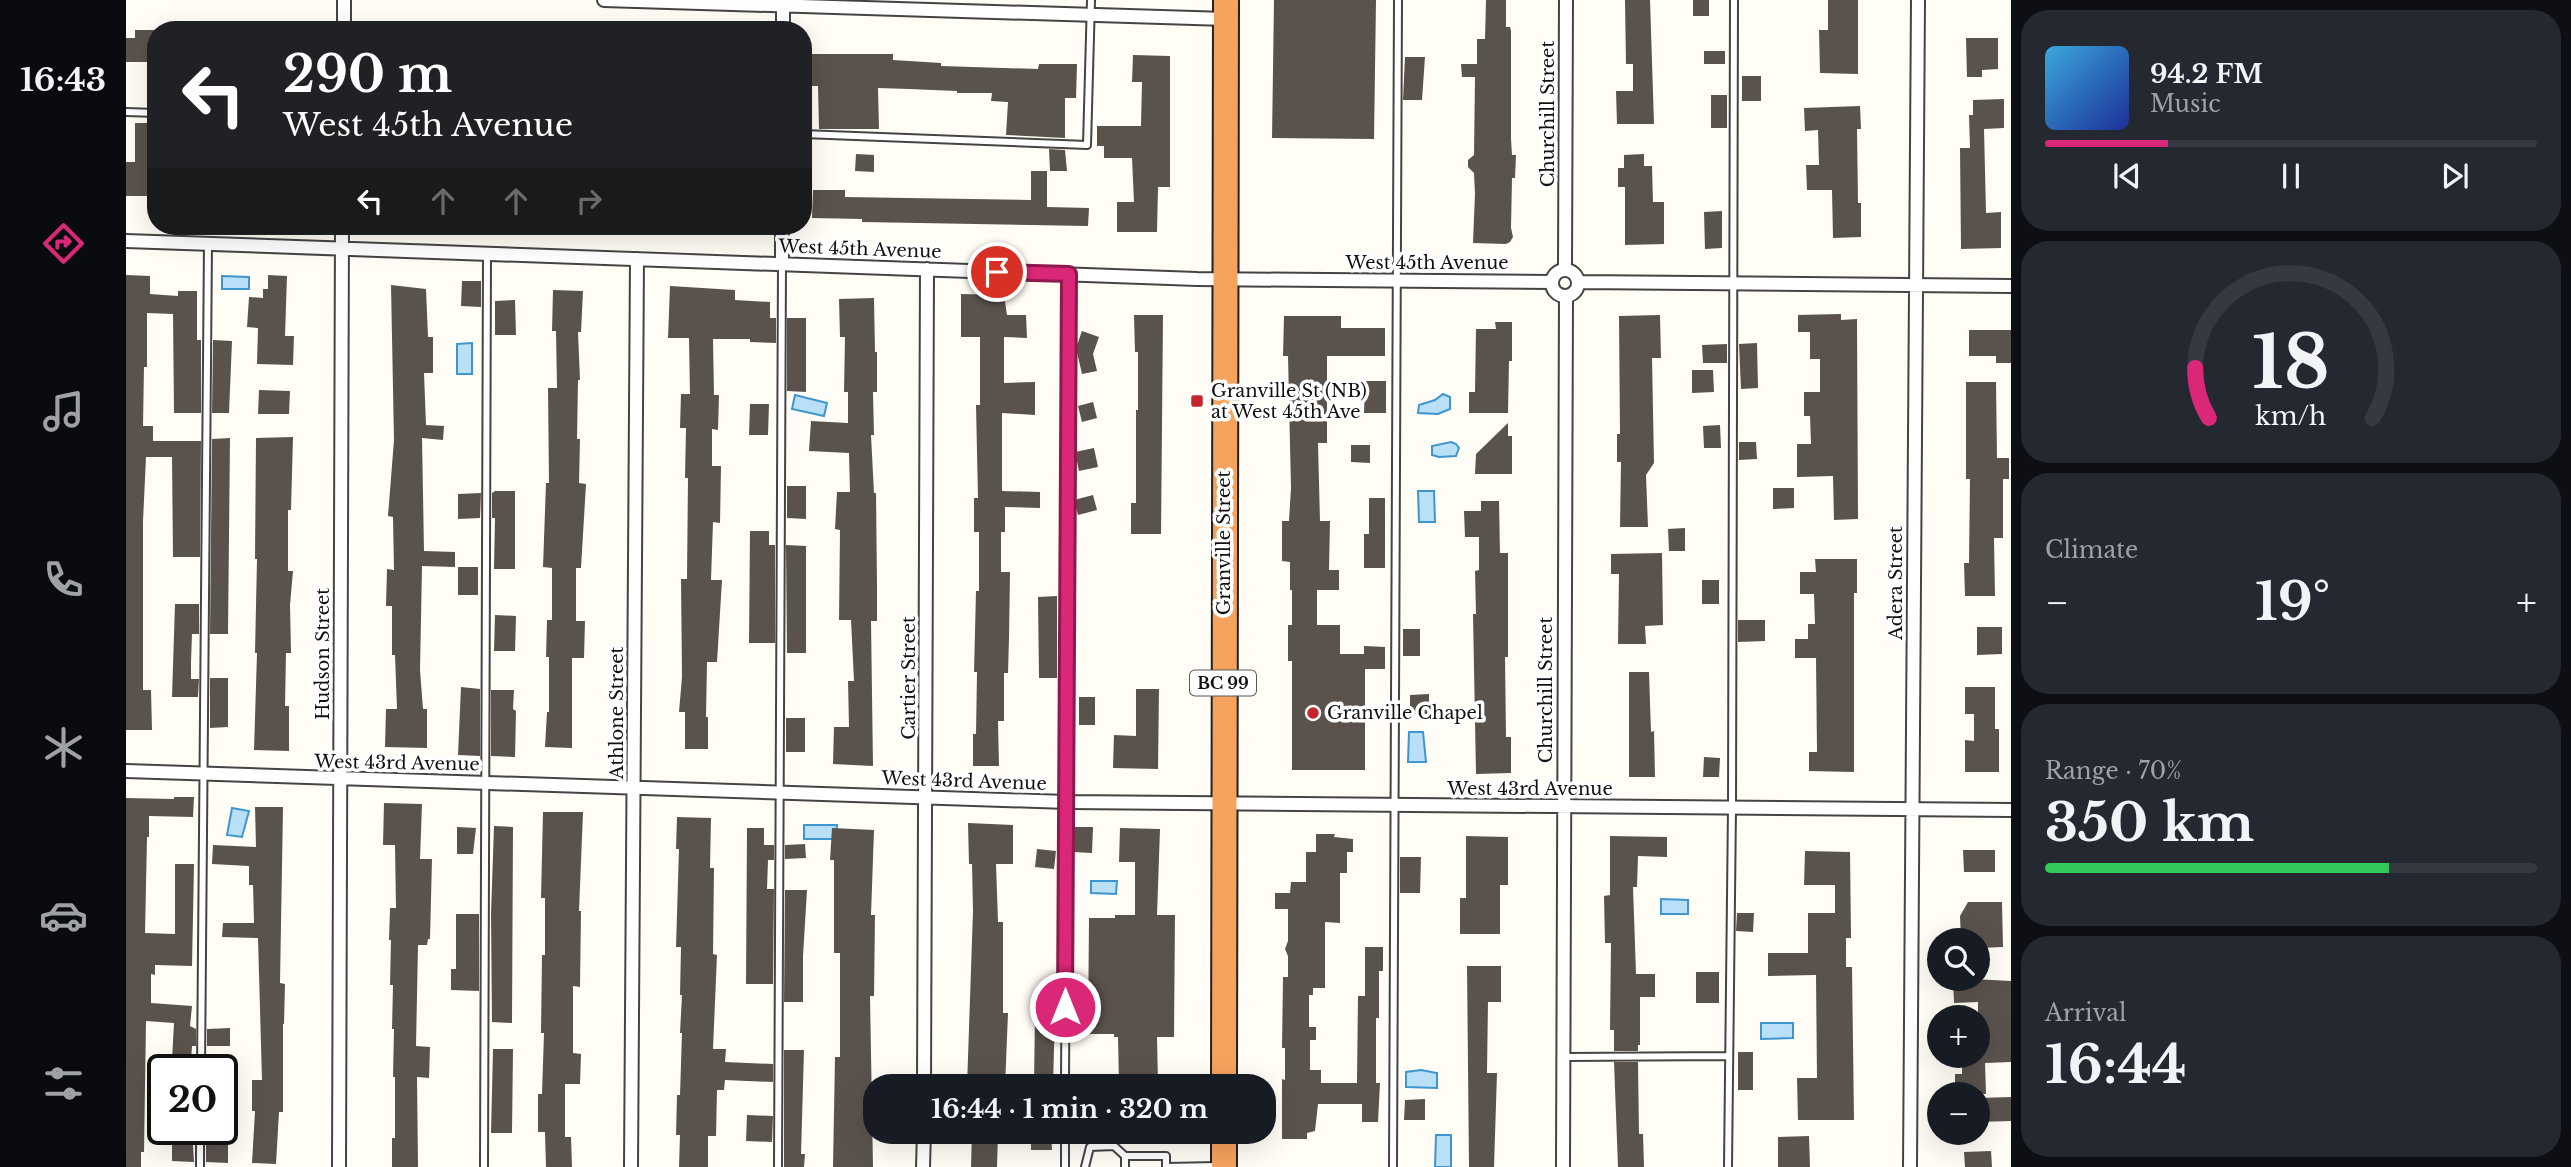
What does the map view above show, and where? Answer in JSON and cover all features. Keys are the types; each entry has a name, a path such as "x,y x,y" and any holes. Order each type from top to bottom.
{"highway":[{"name":"Granville Street","path":"1224,1074 1226,9"},
{"path":"1224,1144 1224,1166"}],"street":[{"path":"344,0 344,21"},
{"path":"604,0 783,3 1091,16 1226,9"},
{"name":"Churchill Street","path":"1566,0 1566,269"},
{"name":"Adera Street","path":"1910,1167 1918,0"},
{"path":"783,3 783,21"},
{"name":"Hudson Street","path":"339,1167 342,235"},
{"path":"782,235 782,264"},
{"name":"West 45th Avenue","path":"126,241 1225,279 1552,282"},
{"name":"Athlone Street","path":"631,1167 636,259"},
{"name":"Cartier Street","path":"924,1074 927,269"},
{"path":"1566,269 1576,275 1579,282 1576,290 1566,296 1557,294 1552,282 1555,274 1566,269"},
{"path":"1579,282 2011,286"},
{"name":"Churchill Street","path":"1563,1167 1566,296"},
{"name":"West 43rd Avenue","path":"126,771 1067,802 2011,810"},
{"path":"923,1144 923,1167"}],"lane":[{"path":"812,134 1087,145 1091,0"},
{"path":"1393,1167 1398,0"},
{"path":"1728,1167 1732,807 1734,0"},
{"path":"126,112 147,113"},
{"path":"201,1054 208,243"},
{"path":"484,1167 487,253"},
{"path":"778,1167 782,264"},
{"path":"1065,1074 1069,274"},
{"path":"1564,1057 1728,1056"},
{"path":"1065,1144 1065,1167"},
{"path":"200,1145 200,1167"},
{"path":"1085,1167 1090,1147 1114,1146 1125,1156 1166,1156 1166,1167 1224,1166"},
{"path":"1125,1156 1125,1167"}],"water":[{"path":"222,276 249,277 249,289 222,289"},
{"path":"472,343 472,374 457,374 457,344"},
{"path":"1443,394 1450,397 1450,409 1438,414 1418,413 1419,405 1435,400"},
{"path":"795,395 827,403 824,416 792,409"},
{"path":"1451,442 1459,448 1456,456 1432,455 1432,446"},
{"path":"1418,491 1434,491 1435,522 1419,522"},
{"path":"1409,732 1423,732 1426,762 1408,762"},
{"path":"232,808 249,811 242,837 227,835"},
{"path":"804,825 837,825 836,839 804,839"},
{"path":"1091,881 1117,881 1116,894 1091,893"},
{"path":"1661,899 1688,900 1688,914 1661,914"},
{"path":"1761,1023 1793,1023 1793,1038 1761,1039"},
{"path":"1421,1070 1437,1073 1437,1088 1406,1087 1406,1072"},
{"path":"1436,1135 1451,1135 1451,1167 1435,1167"}],"building":[{"path":"1274,0 1376,0 1374,139 1272,138"},
{"path":"1486,0 1506,0 1506,27 1510,27 1511,31 1511,139 1512,155 1516,155 1515,178 1512,178 1513,237 1506,244 1473,243 1474,173 1468,167 1468,160 1474,155 1475,77 1462,77 1461,64 1477,64 1477,39 1485,39"},
{"path":"1625,0 1650,0 1654,124 1617,124 1616,91 1633,91 1633,64 1626,64"},
{"path":"1693,0 1709,0 1709,16 1693,16"},
{"path":"1828,0 1858,0 1858,74 1820,73 1819,30 1828,30"},
{"path":"135,30 147,30 147,62 126,62 126,38 135,38"},
{"path":"1966,38 1998,38 1998,69 1982,70 1982,77 1967,77"},
{"path":"1704,51 1725,51 1725,64 1704,64"},
{"path":"812,54 893,54 893,60 941,63 941,66 1038,69 1039,64 1077,64 1076,98 1065,98 1065,138 1006,135 1008,102 991,101 992,93 909,89 878,88 879,129 819,129 818,86 812,86"},
{"path":"1133,55 1170,56 1170,187 1158,187 1157,232 1117,232 1117,202 1134,202 1132,158 1104,158 1104,146 1097,146 1097,126 1141,126 1142,82 1132,82"},
{"path":"1405,57 1425,57 1422,100 1403,100"},
{"path":"1742,76 1761,76 1761,101 1742,101"},
{"path":"1711,95 1727,95 1727,128 1711,128"},
{"path":"2004,99 2004,128 1984,129 1986,213 2001,212 2001,248 1961,249 1960,148 1970,148 1969,115 1973,115 1973,100"},
{"path":"1860,106 1861,129 1857,129 1861,237 1833,238 1832,190 1807,190 1806,165 1819,165 1818,130 1805,131 1804,108"},
{"path":"135,123 147,123 147,196 126,196 126,162 135,162"},
{"path":"1049,149 1065,150 1067,171 1050,171"},
{"path":"856,154 874,155 874,172 855,171"},
{"path":"1644,154 1644,166 1652,166 1653,202 1664,202 1664,244 1625,245 1625,187 1618,187 1618,168 1624,168 1624,155"},
{"path":"1031,171 1047,171 1047,207 1089,208 1088,226 862,222 862,219 812,218 813,190 845,190 845,197 1031,200"},
{"path":"1722,211 1722,248 1705,249 1704,212"},
{"path":"126,275 150,276 150,294 178,296 178,291 197,291 197,340 201,340 201,413 174,413 173,314 147,313 143,426 153,426 153,441 201,441 200,557 173,557 172,457 146,457 143,521 143,690 151,690 152,730 126,730"},
{"path":"268,275 287,276 285,336 294,336 293,365 257,364 258,328 247,327 249,297 263,298 263,289 268,289"},
{"path":"462,281 481,281 481,307 461,306"},
{"path":"391,285 426,289 428,337 433,337 433,373 424,373 426,425 444,426 443,440 422,438 424,551 455,552 455,567 422,566 420,670 423,709 427,709 427,748 385,747 386,709 397,709 395,655 392,655 392,606 386,606 387,569 394,570 393,517 388,516 394,440"},
{"path":"670,286 735,290 735,300 770,302 770,318 776,318 776,343 750,342 750,339 713,339 714,395 719,395 718,430 712,429 712,466 721,466 720,523 713,522 711,580 722,580 717,662 707,662 708,749 685,749 685,712 679,712 682,677 681,579 687,579 688,478 685,478 686,428 680,428 681,394 690,394 689,338 668,338"},
{"path":"553,290 583,291 581,332 578,332 580,380 577,439 580,439 579,483 586,484 581,568 576,568 576,621 585,621 584,658 572,658 572,748 545,747 549,712 547,620 552,620 552,568 543,567 546,483 549,483 548,388 557,388 556,331 552,331"},
{"path":"961,294 1004,295 1007,315 1026,315 1027,338 1004,337 1004,383 1035,382 1035,415 1002,413 1002,491 1040,492 1040,508 1005,507 1005,532 1001,532 1001,572 1010,572 1008,673 1004,673 1004,721 998,721 999,766 973,766 973,734 976,734 976,591 979,591 979,532 974,532 974,498 978,498 976,405 980,405 980,337 961,337"},
{"path":"874,298 877,392 873,392 874,435 871,435 876,493 877,621 871,621 873,766 833,764 834,727 849,727 848,681 854,681 851,620 839,620 840,530 835,529 837,492 850,492 849,453 809,451 811,421 848,423 848,392 844,392 845,337 840,337 839,299"},
{"path":"515,300 516,335 495,335 495,301"},
{"path":"1841,314 1841,320 1857,319 1858,519 1834,520 1833,476 1797,477 1797,444 1811,444 1810,416 1804,416 1804,392 1820,392 1820,359 1810,359 1810,332 1798,332 1798,315"},
{"path":"1134,315 1163,315 1161,534 1131,534 1131,503 1136,503 1138,410 1138,352 1135,352"},
{"path":"1660,315 1661,358 1652,358 1654,463 1646,475 1648,527 1620,527 1621,462 1617,462 1617,434 1620,434 1619,316"},
{"path":"1284,316 1341,316 1341,328 1385,328 1385,356 1327,356 1327,443 1318,443 1320,521 1330,521 1329,570 1339,570 1339,590 1317,590 1317,625 1340,625 1340,654 1364,654 1364,646 1385,647 1385,669 1365,669 1365,770 1292,770 1292,661 1288,661 1288,625 1292,625 1292,590 1290,562 1282,561 1282,521 1289,521 1291,488 1288,356 1283,356"},
{"path":"787,318 806,318 806,392 787,391"},
{"path":"1495,322 1512,322 1508,413 1469,413 1469,392 1475,392 1476,329 1496,329"},
{"path":"1969,330 2011,330 2011,363 1996,363 1996,356 1969,356"},
{"path":"1082,331 1099,337 1093,354 1097,371 1082,374 1076,348"},
{"path":"213,340 232,341 229,413 212,413"},
{"path":"1757,343 1758,388 1741,389 1739,344"},
{"path":"1727,344 1727,363 1703,363 1702,345"},
{"path":"1692,370 1713,370 1714,392 1692,393"},
{"path":"1365,381 1386,381 1386,413 1364,413"},
{"path":"1966,382 1996,382 1997,458 2009,458 2009,479 2003,479 2003,538 1994,538 1995,596 1965,596 1964,563 1969,563 1970,479 1966,479"},
{"path":"259,390 290,391 289,414 258,414"},
{"path":"1093,402 1097,418 1082,422 1078,406"},
{"path":"750,404 769,404 768,435 749,435"},
{"path":"1508,423 1508,436 1512,436 1512,474 1475,474 1476,454"},
{"path":"1720,425 1721,448 1704,448 1703,426"},
{"path":"293,437 291,510 288,510 288,571 293,571 290,605 291,653 286,653 285,706 289,706 289,751 254,750 257,653 256,438"},
{"path":"230,438 228,634 210,634 212,439"},
{"path":"1739,442 1756,442 1757,459 1739,460"},
{"path":"1351,445 1370,445 1370,463 1351,462"},
{"path":"1094,448 1098,467 1079,471 1075,452"},
{"path":"787,486 806,486 806,519 787,518"},
{"path":"1773,488 1794,488 1794,508 1773,509"},
{"path":"515,491 515,569 494,569 495,518 492,518 492,493"},
{"path":"481,493 480,518 458,519 458,494"},
{"path":"1093,495 1097,510 1078,515 1074,500"},
{"path":"1369,498 1385,498 1385,568 1364,568 1364,534 1369,534"},
{"path":"1481,501 1499,501 1500,553 1508,553 1506,737 1511,737 1511,773 1476,774 1473,614 1476,614 1475,571 1479,570 1479,537 1465,537 1464,511 1481,511"},
{"path":"1685,528 1685,551 1669,551 1668,529"},
{"path":"750,531 769,531 769,545 775,545 775,643 749,643"},
{"path":"786,545 806,546 806,653 787,653"},
{"path":"1662,553 1663,625 1645,626 1646,644 1618,644 1619,574 1611,574 1611,554"},
{"path":"1815,559 1857,559 1857,593 1854,593 1854,772 1809,771 1809,752 1817,752 1816,658 1795,658 1795,639 1808,639 1808,624 1815,624 1814,594 1800,594 1800,572 1816,572"},
{"path":"458,567 478,567 478,595 458,595"},
{"path":"1702,580 1719,580 1719,604 1702,604"},
{"path":"1057,596 1057,678 1039,678 1038,597"},
{"path":"175,604 199,604 199,634 192,634 191,662 191,679 199,679 198,697 172,697"},
{"path":"495,615 516,616 515,651 494,651"},
{"path":"1738,620 1765,620 1765,641 1738,642"},
{"path":"1977,627 2002,627 2002,654 1977,655"},
{"path":"1403,629 1420,629 1420,656 1403,656"},
{"path":"1629,672 1649,672 1655,777 1629,777"},
{"path":"210,678 228,678 228,727 210,728"},
{"path":"461,687 480,689 480,756 458,755"},
{"path":"1965,687 1995,687 1999,772 1965,772 1965,740 1974,741 1974,714 1965,714"},
{"path":"1136,689 1159,689 1158,769 1113,768 1114,735 1136,736"},
{"path":"491,690 514,690 515,757 491,756"},
{"path":"1429,694 1429,714 1410,714 1410,695"},
{"path":"1079,697 1095,697 1095,725 1079,725"},
{"path":"786,718 805,718 805,752 786,752"},
{"path":"1704,757 1720,758 1719,777 1703,777"},
{"path":"194,797 193,817 149,816 145,933 175,934 175,864 194,864 192,966 155,965 155,975 151,974 151,1003 192,1006 190,1026 196,1029 196,1046 192,1046 191,1054 172,1054 174,1023 146,1021 144,1152 141,1152 141,1167 126,1167 126,798"},
{"path":"384,803 422,804 420,859 432,859 430,939 427,945 418,945 416,1046 430,1047 429,1078 417,1077 418,1167 392,1167 395,1077 389,940 390,908 396,908 395,845 383,845"},
{"path":"255,807 283,807 280,983 285,984 283,1112 279,1112 276,1164 252,1163 255,1111 252,1111 252,1080 262,1080 258,938 222,937 223,923 254,923 253,885 249,885 249,866 212,864 213,845 256,847"},
{"path":"543,812 583,812 579,911 580,987 573,986 573,1053 581,1054 580,1084 565,1084 565,1137 571,1137 572,1167 546,1167 545,1132 538,1132 538,1094 542,1094 544,1033 541,1033 542,955 545,955 545,898 541,898"},
{"path":"677,817 711,818 710,868 714,868 713,954 717,955 713,1049 726,1049 725,1062 773,1064 773,1082 725,1080 724,1090 717,1090 716,1136 708,1136 708,1167 679,1167 680,1135 676,1135 682,1033 681,947 676,947 679,849 676,849"},
{"path":"968,823 1013,825 1013,864 996,864 998,922 1003,922 1003,1013 1008,1013 1006,1074 967,1074 973,911 972,864 969,864"},
{"path":"494,826 513,827 512,1023 492,1022 491,914"},
{"path":"457,827 476,828 473,854 457,854"},
{"path":"1074,827 1093,827 1092,853 1073,852"},
{"path":"747,828 764,828 764,845 774,845 774,860 768,860 767,889 774,889 773,984 746,984"},
{"path":"832,828 874,830 871,915 875,915 874,996 870,996 871,1074 863,1074 863,1144 873,1144 873,1167 833,1167 835,1057 840,1057 840,953 834,953 834,860 830,860"},
{"path":"1120,828 1160,829 1157,915 1175,915 1174,1037 1157,1037 1158,1074 1119,1074 1118,1037 1114,1037 1114,1034 1088,1034 1089,918 1135,915 1135,862 1119,862"},
{"path":"1316,834 1335,834 1334,837 1353,839 1353,852 1347,852 1347,873 1340,873 1340,923 1325,922 1325,988 1313,988 1313,995 1309,995 1309,1027 1316,1027 1316,1040 1310,1040 1310,1070 1321,1070 1321,1083 1357,1083 1358,996 1365,996 1365,947 1383,947 1383,971 1379,971 1379,1018 1376,1018 1376,1083 1380,1083 1378,1122 1362,1122 1362,1104 1318,1104 1315,1131 1307,1133 1307,1139 1282,1139 1282,1079 1285,1080 1285,1048 1282,1048 1283,977 1288,977 1288,956 1285,949 1288,941 1288,909 1275,909 1275,893 1290,893 1291,882 1306,882 1306,852 1316,852"},
{"path":"1466,836 1508,837 1508,885 1500,885 1500,934 1460,934 1460,898 1466,898"},
{"path":"1610,836 1667,837 1667,857 1638,856 1637,887 1633,887 1636,974 1655,974 1655,997 1640,997 1638,1051 1614,1051 1614,1030 1610,1030 1611,943 1605,943 1604,896 1610,895"},
{"path":"805,844 806,858 785,859 785,845"},
{"path":"1037,849 1056,851 1054,869 1035,867"},
{"path":"1963,850 1995,850 1995,872 1964,872"},
{"path":"1805,851 1850,852 1851,938 1846,938 1846,967 1852,967 1854,1120 1798,1120 1797,1078 1817,1078 1816,975 1768,976 1768,953 1808,953 1808,913 1835,913 1835,885 1804,885"},
{"path":"1400,857 1421,857 1420,893 1400,893"},
{"path":"785,890 807,890 803,1002 784,1002"},
{"path":"1968,902 2002,902 2003,947 1990,948 1990,928 1960,928 1960,916"},
{"path":"1737,913 1754,913 1753,932 1736,931"},
{"path":"456,914 479,914 479,991 451,990 451,969 456,969"},
{"path":"1467,966 1501,966 1501,1002 1488,1002 1487,1073 1497,1073 1494,1167 1469,1167"},
{"path":"1696,972 1719,972 1719,1003 1696,1003"},
{"path":"1990,980 2011,981 2011,1062 1990,1063 1990,1005 1978,1005 1978,1002 1954,1003 1954,991 1990,991"},
{"path":"1055,1012 1053,1074 1034,1074 1035,1013"},
{"path":"230,1028 230,1046 207,1046 207,1029"},
{"path":"493,1049 513,1049 512,1133 491,1133"},
{"path":"784,1050 804,1050 801,1154 805,1154 804,1167 784,1167"},
{"path":"1738,1052 1753,1052 1753,1090 1738,1090"},
{"path":"1614,1062 1638,1062 1639,1134 1643,1134 1644,1167 1618,1167"},
{"path":"1962,1068 1985,1068 1986,1082 1955,1082 1955,1074 1962,1074"},
{"path":"2011,1097 2011,1121 1990,1122 1990,1098"},
{"path":"1425,1099 1425,1120 1404,1120 1405,1100"},
{"path":"747,1115 773,1116 772,1142 746,1141"},
{"path":"1809,1136 1810,1167 1778,1167 1778,1137"},
{"path":"972,1144 998,1144 997,1167 971,1167"},
{"path":"1031,1144 1052,1144 1052,1150 1031,1150"},
{"path":"172,1145 193,1145 194,1162 172,1161"},
{"path":"206,1145 228,1145 228,1163 206,1162"},
{"path":"1991,1151 1992,1167 1965,1167 1964,1152"}],"place":[{"name":"Granville St (NB) at West 45th Ave","path":"1197,401"},
{"name":"Granville Chapel","path":"1313,713"}],"route":[{"path":"997,272 1069,274 1065,1007"}]}
